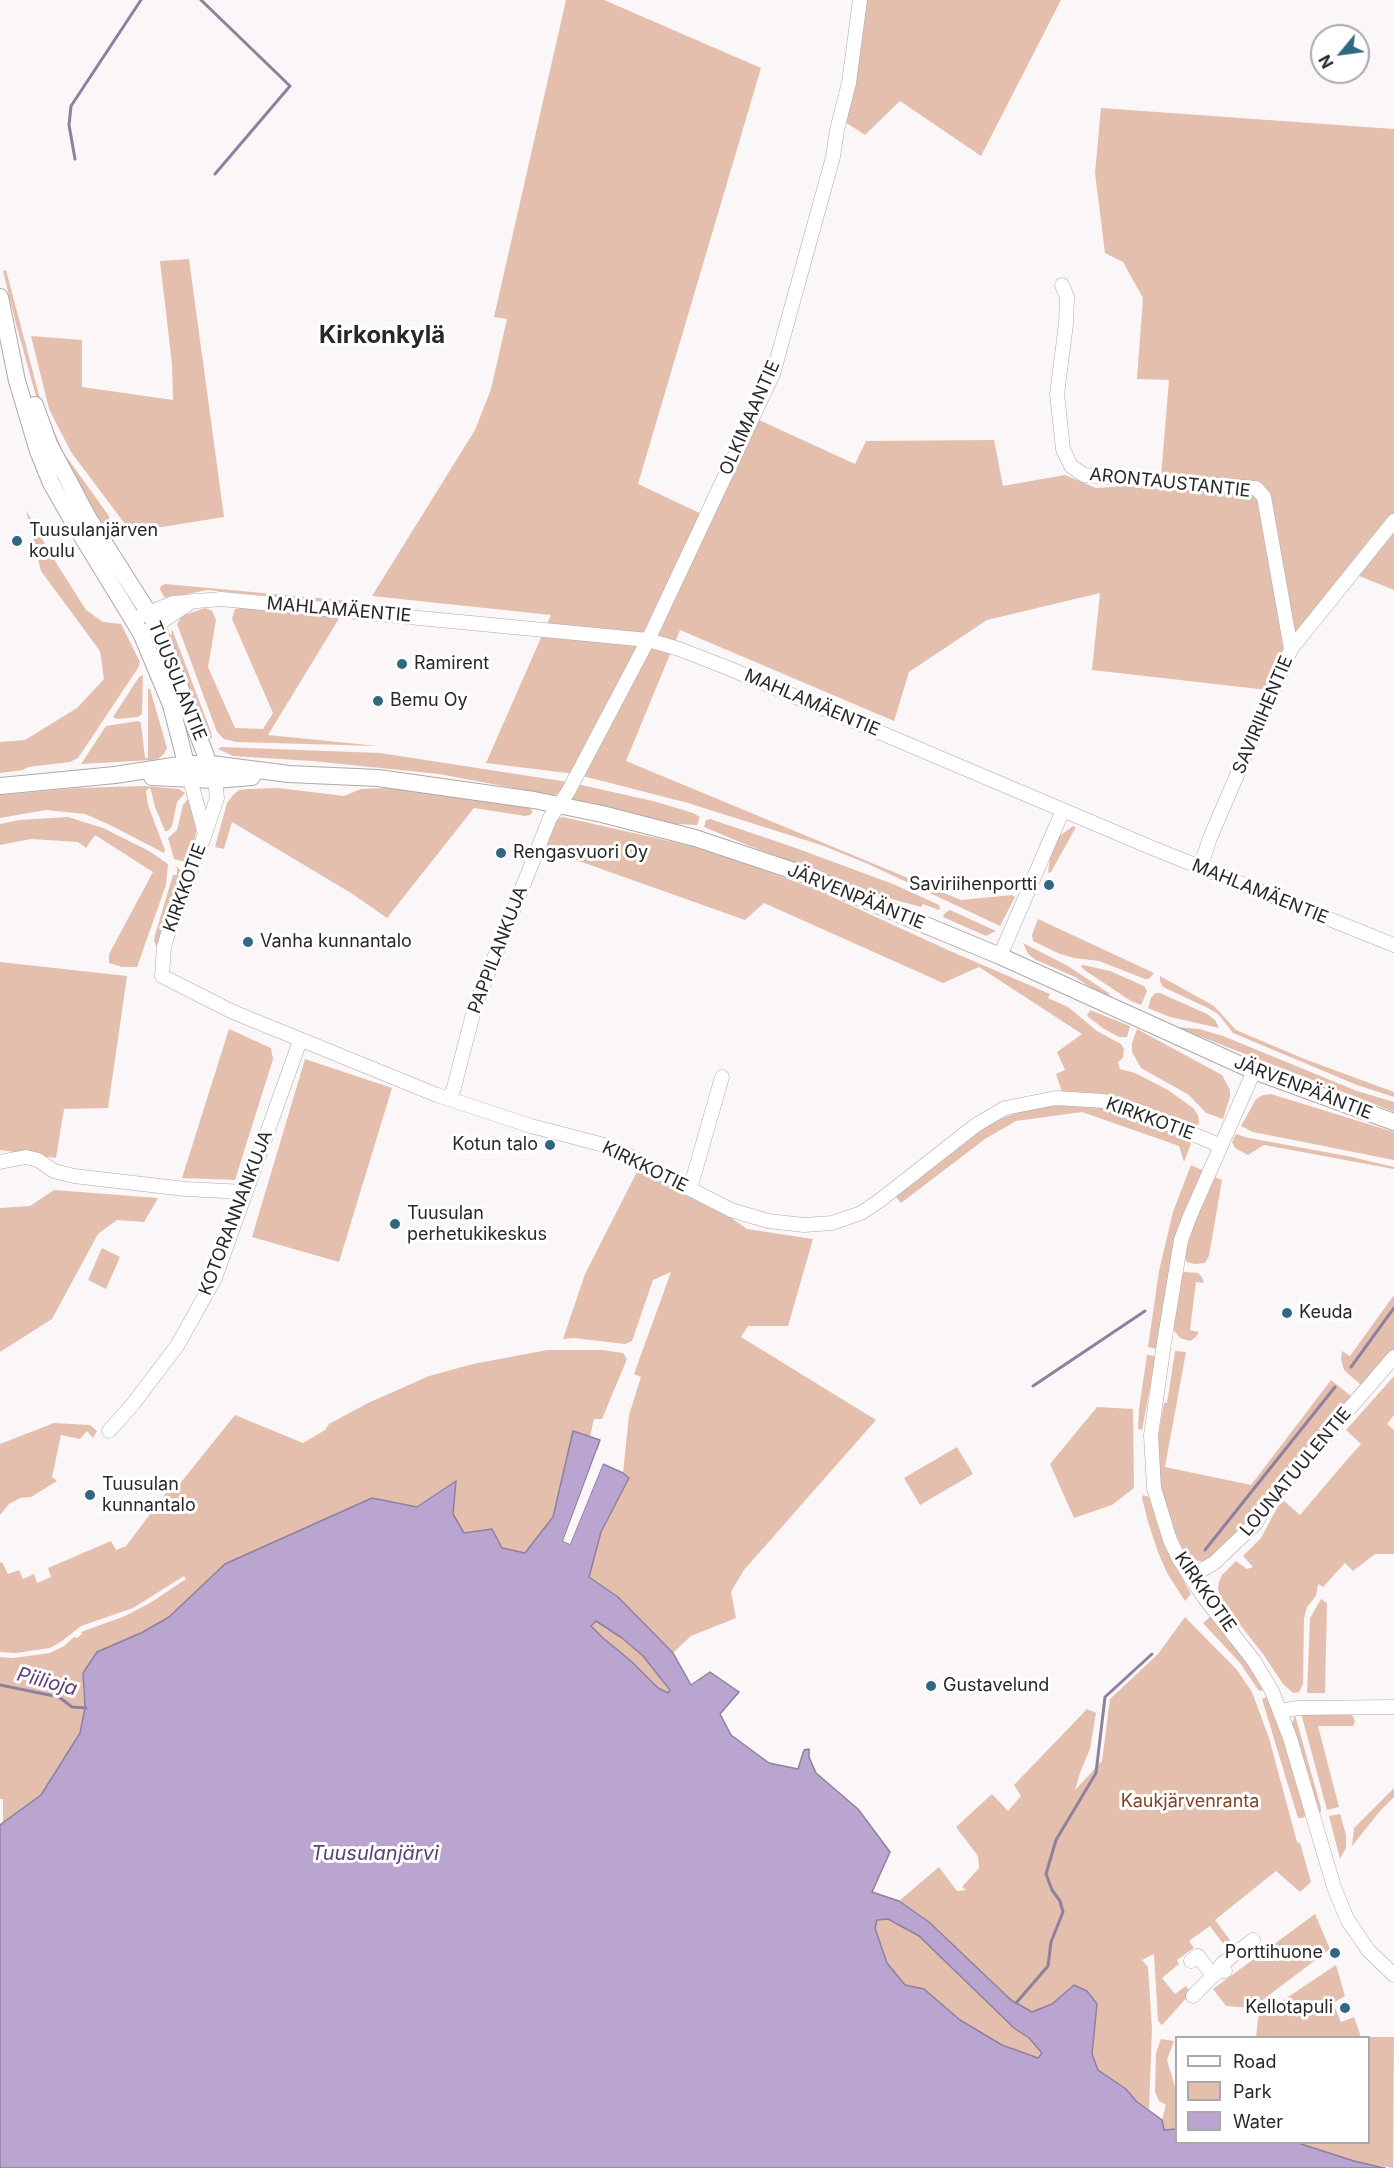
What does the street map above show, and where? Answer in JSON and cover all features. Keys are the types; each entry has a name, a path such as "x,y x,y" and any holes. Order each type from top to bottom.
{"main road":[{"name":"TUUSULANTIE","path":"0,297 16,381 38,451 51,483 138,627 171,705 188,772"},
{"name":"TUUSULANTIE","path":"7,328 54,454 89,519 153,619 213,772"},
{"name":"JÄRVENPÄÄNTIE","path":"0,786 115,775 188,772 378,778 534,800 602,814 695,838 790,870 1000,956 1254,1071 1394,1122"}],"street":[{"name":"OLKIMAANTIE","path":"557,806 568,792 648,640 773,374 833,157 849,83 860,0"},
{"name":"ARONTAUSTANTIE","path":"1062,285 1067,297 1057,394 1063,449 1071,466 1084,475 1256,488 1264,497 1291,649"},
{"name":"SAVIRIIHENTIE","path":"1200,867 1210,838 1291,649 1394,521"},
{"name":"MAHLAMÄENTIE","path":"138,627 195,600 221,599 648,640 679,649 739,673 1200,867 1394,945"},
{"name":"KIRKKOTIE","path":"188,772 205,834"},
{"name":"KIRKKOTIE","path":"213,772 217,798 171,923 164,947 162,976 233,1012 300,1041 437,1095 531,1126 604,1145 632,1157 731,1210 768,1221 804,1225 832,1223 861,1213 948,1146 1005,1108 1056,1098 1104,1101 1139,1111 1221,1146"},
{"name":"PAPPILANKUJA","path":"451,1099 475,1006 550,818 557,806"},
{"path":"1000,956 1063,810"},
{"name":"KOTORANNANKUJA","path":"109,1431 177,1346 215,1278 300,1041"},
{"name":"KIRKKOTIE","path":"1254,1071 1181,1240 1151,1434 1154,1488 1170,1540 1190,1577 1254,1661 1272,1691 1290,1738 1334,1887 1347,1919 1368,1950 1394,1975"},
{"path":"690,1189 722,1077"},
{"path":"0,1162 26,1157 38,1160 54,1171 74,1176 185,1189 246,1192"},
{"name":"LOUNATUULENTIE","path":"1190,1577 1214,1563 1256,1523 1265,1506 1394,1357"},
{"path":"1280,1711 1298,1708 1394,1707"},
{"path":"1193,1996 1219,1973 1222,1964 1253,1940"},
{"path":"1203,1960 1219,1973"}],"green space":[{"path":"566,0 604,0 761,68 638,484 708,517 759,420 855,464 866,441 994,440 1003,486 1065,475 1096,488 1126,486 1160,489 1169,380 1137,379 1143,298 1123,262 1105,253 1095,173 1101,108 1394,129 1394,590 1349,572 1268,690 1092,670 1100,593 987,620 909,672 894,721 680,630 626,761 961,900 1012,895 1015,897 1000,926 866,863 821,845 688,803 575,774 486,763 551,615 372,596 475,430 491,389 507,319 494,317"},
{"path":"864,0 1061,0 981,156 900,101 865,135 845,122"},
{"path":"189,259 224,517 131,532 71,452 49,409 31,336 82,340 82,387 173,400 172,364 160,261"},
{"path":"6,270 39,395 63,452 109,516 109,523 103,529 59,454 36,396 3,271"},
{"path":"26,510 86,610 103,622 121,624 140,662 78,758 70,762 0,773 0,742 25,740 77,708 104,679 100,651 41,571"},
{"path":"165,584 350,601 350,604 207,590 168,598 164,597 160,589"},
{"path":"246,607 340,617 268,735 378,746 236,742 224,739 217,732 177,624 182,616 205,608 212,611 216,620 208,667 235,728 263,729 273,713 232,619 235,609"},
{"path":"172,629 212,738 209,739 204,731 176,654 171,637"},
{"path":"143,675 142,714 138,717 117,719 113,717 139,677"},
{"path":"148,689 150,689 167,748 164,754 152,760 81,764 106,726 138,721 141,723 145,758 148,758"},
{"path":"221,747 380,753 568,782 561,794 551,795 439,774 312,761 233,756 218,749"},
{"path":"577,784 657,802 700,817 697,825 673,824 571,801 569,798"},
{"path":"145,786 179,789 185,793 177,802 172,826 165,831 151,790 149,788 146,791 148,805 165,850 164,853 85,814 46,810 0,818 0,795 77,788"},
{"path":"278,788 344,796 361,789 386,788 475,798 529,808 533,811 530,815 525,816 474,808 387,918 351,893 232,822 224,849 215,847 227,803 233,795 239,790"},
{"path":"190,800 197,827 190,863 174,859 168,838 177,830 183,805"},
{"path":"68,817 103,828 149,851 168,864 166,885 137,967 122,967 109,963 109,954 153,872 95,835 86,848 78,842 31,839 0,845 0,824 19,820"},
{"path":"563,817 691,846 742,862 815,889 1050,994 1048,998 1068,1007 1097,1031 1121,1044 1124,1049 1123,1058 1118,1062 1120,1069 1135,1073 1168,1090 1193,1108 1198,1115 1197,1130 1062,1092 1056,1074 1065,1070 1057,1052 1082,1034 979,967 943,983 764,903 745,920 545,849 556,819"},
{"path":"710,819 893,884 939,905 940,908 939,910 923,904 921,907 881,896 747,845 704,827 706,820"},
{"path":"1073,826 1076,827 1051,872 1048,873 1051,851 1057,838"},
{"path":"177,867 185,874 157,947 154,941 155,935 173,875 177,875 177,868 174,868"},
{"path":"950,910 996,931 986,936 943,917"},
{"path":"1038,919 1154,973 1149,979 1145,979 1099,961 1060,954 1033,941 1032,935"},
{"path":"1023,943 1068,966 1110,994 1105,997 1075,977 1036,960 1028,954"},
{"path":"0,962 127,976 108,1108 64,1109 56,1158 0,1150"},
{"path":"1081,966 1110,971 1144,986 1147,991 1141,1005 1131,1001 1083,969"},
{"path":"1160,976 1214,1006 1236,1030 1307,1060 1394,1092 1394,1097 1357,1085 1233,1033 1219,1015 1163,987"},
{"path":"1155,993 1160,993 1207,1014 1215,1020 1219,1028 1170,1017 1148,1008"},
{"path":"1090,1010 1130,1026 1127,1037 1119,1037 1104,1029 1087,1016"},
{"path":"1176,1027 1199,1029 1223,1036 1357,1091 1394,1102 1394,1112"},
{"path":"229,1029 271,1048 273,1059 235,1180 182,1178"},
{"path":"1137,1029 1222,1075 1230,1090 1223,1119 1206,1113 1189,1095 1141,1068 1132,1052 1132,1043"},
{"path":"305,1059 392,1088 339,1262 252,1237"},
{"path":"1271,1094 1394,1132 1394,1160 1253,1132 1241,1126 1256,1099"},
{"path":"1080,1105 1118,1110 1192,1141 1184,1162 1179,1146 1082,1112 1016,1121 985,1139 901,1203 896,1197 992,1122 1016,1113 1046,1106"},
{"path":"1236,1134 1347,1156 1394,1167 1394,1169 1264,1145 1248,1155 1235,1148 1232,1142"},
{"path":"642,1162 690,1189 747,1229 813,1239 788,1326 748,1326 741,1337 876,1420 744,1570 731,1592 736,1618 691,1636 673,1653 618,1597 589,1577 601,1532 629,1479 623,1473 629,1415 641,1377 634,1374 671,1272 653,1280 632,1341 625,1344 574,1338 563,1339 585,1274"},
{"path":"1191,1165 1204,1171 1174,1245 1157,1349 1148,1347 1159,1271 1173,1212"},
{"path":"1214,1177 1222,1180 1209,1256 1205,1263 1194,1264 1187,1262 1184,1256 1198,1212"},
{"path":"54,1190 158,1198 144,1222 117,1220 98,1234 52,1319 0,1352 0,1208 30,1206"},
{"path":"102,1248 120,1257 106,1289 88,1280"},
{"path":"1184,1272 1198,1273 1204,1283 1196,1282 1190,1330 1199,1332 1190,1341 1180,1338 1173,1329 1180,1276"},
{"path":"1394,1295 1394,1350 1361,1385 1344,1370 1341,1359 1342,1351 1350,1356"},
{"path":"547,1350 603,1350 623,1353 627,1359 602,1419 594,1419 590,1437 573,1431 553,1517 525,1553 502,1548 464,1534 453,1514 455,1481 417,1507 372,1498 225,1564 169,1617 143,1632 83,1690 85,1708 80,1733 41,1795 3,1823 3,1799 0,1799 0,1657 13,1658 50,1653 64,1646 74,1637 77,1638 82,1634 81,1632 125,1616 150,1603 186,1579 184,1576 133,1608 81,1626 50,1648 16,1653 0,1652 0,1563 2,1562 8,1574 19,1570 23,1579 34,1574 37,1583 51,1577 48,1568 111,1541 116,1550 126,1546 172,1485 178,1486 235,1415 303,1443 325,1430 329,1424 368,1403 429,1376 473,1364"},
{"path":"1175,1351 1186,1352 1165,1467 1251,1485 1331,1380 1351,1396 1351,1400 1252,1518 1211,1559 1205,1561 1198,1561 1185,1555 1170,1522 1159,1472 1158,1438 1164,1403 1167,1403"},
{"path":"1147,1355 1156,1356 1142,1430 1138,1429 1139,1409"},
{"path":"1394,1376 1394,1415 1387,1424 1394,1430 1394,1554 1375,1554 1353,1571 1345,1563 1323,1587 1318,1584 1316,1596 1307,1607 1304,1618 1303,1684 1299,1692 1293,1693 1283,1684 1263,1654 1222,1602 1218,1589 1219,1581 1236,1561 1247,1569 1253,1567 1243,1556 1261,1538 1278,1506 1284,1501 1300,1515 1361,1444 1346,1430"},
{"path":"1097,1407 1133,1409 1134,1488 1112,1505 1074,1518 1050,1464"},
{"path":"54,1423 90,1425 97,1431 93,1438 87,1431 80,1439 61,1435 52,1477 57,1481 31,1497 20,1498 9,1504 0,1515 0,1444"},
{"path":"957,1447 973,1474 920,1505 904,1478"},
{"path":"1143,1495 1149,1497 1170,1556 1191,1594 1185,1601 1167,1573 1158,1552 1148,1522"},
{"path":"1321,1599 1327,1603 1325,1693 1307,1693 1310,1618"},
{"path":"1211,1616 1238,1648 1265,1690 1259,1691 1240,1663 1203,1623"},
{"name":"Kaukjärvenranta","path":"1185,1617 1237,1670 1252,1692 1269,1738 1297,1842 1300,1843 1311,1882 1300,1892 1276,1871 1215,1920 1230,1940 1224,1945 1210,1926 1189,1941 1194,1948 1177,1960 1179,1964 1162,1978 1175,1994 1186,1986 1191,1993 1162,2025 1158,2021 1154,1954 1142,1960 1148,1967 1152,2029 1149,2109 1136,2101 1126,2089 1098,2070 1092,2054 1097,2004 1074,1985 1052,2004 1032,2013 1011,2000 929,1922 899,1901 939,1867 957,1891 966,1890 962,1887 979,1868 978,1856 956,1827 992,1794 1008,1811 1021,1796 1014,1785 1087,1709 1096,1713 1090,1749 1075,1790 1102,1761 1110,1699 1158,1654"},
{"path":"595,1620 643,1656 670,1691 668,1693 658,1688 631,1661 603,1638 591,1626"},
{"path":"1268,1696 1306,1816 1302,1818 1298,1818 1262,1699"},
{"path":"1345,1712 1353,1716 1355,1722 1353,1726 1318,1726 1339,1807 1327,1810 1301,1713"},
{"path":"1295,1715 1321,1808 1321,1812 1317,1813 1292,1724"},
{"path":"1394,1788 1394,1797 1352,1846 1354,1828"},
{"path":"1340,1814 1346,1835 1346,1848 1340,1859 1329,1816"},
{"path":"1315,1914 1330,1949 1252,2008 1226,2006 1213,1989"},
{"path":"888,1919 919,1936 1014,2028 1029,2038 1042,2053 1037,2058 1002,2045 960,2020 924,1989 905,1985 887,1963 875,1928 877,1920"},
{"path":"1336,1965 1345,1996 1333,2003 1341,2022 1354,2017 1361,2036 1256,2036 1258,2017"},
{"path":"1370,2037 1394,2037 1393,2168 1354,2161 1301,2144 1370,2144"},
{"path":"1161,2039 1174,2041 1167,2060 1175,2087 1175,2130 1164,2130 1162,2120 1166,2105 1159,2101 1155,2092 1156,2053"}],"water":[{"name":"Tuusulanjärvi","path":"573,1431 600,1440 563,1541 570,1544 603,1464 629,1478 601,1532 589,1577 618,1597 673,1653 691,1685 710,1672 739,1692 720,1714 731,1735 769,1763 798,1769 804,1750 809,1749 809,1757 816,1773 858,1809 890,1852 872,1892 899,1901 929,1922 1011,2000 1032,2012 1052,2004 1074,1985 1087,1991 1097,2004 1092,2054 1098,2070 1126,2089 1136,2101 1162,2120 1164,2130 1175,2129 1175,2144 1301,2144 1385,2168 0,2168 0,1825 41,1795 80,1733 85,1708 83,1673 97,1652 143,1632 169,1617 225,1564 372,1498 417,1507 456,1481 453,1514 464,1533 492,1529 502,1548 525,1553 553,1517","holes":["596,1621 622,1638 643,1656 670,1690 668,1693 658,1688 591,1626","888,1919 919,1936 1014,2028 1029,2038 1042,2053 1038,2058 1002,2045 960,2020 924,1989 905,1985 887,1963 875,1928 877,1920"]}],"pier":[{"path":"597,1450 600,1451 567,1540 569,1540 601,1462 604,1461 570,1544 563,1541"}],"waterway":[{"path":"75,159 69,125 71,106 141,0"},
{"path":"201,0 290,86 215,174"},
{"path":"1351,1367 1394,1308"},
{"path":"1033,1386 1145,1311"},
{"path":"1205,1550 1335,1387"},
{"path":"1016,2003 1048,1966 1051,1942 1063,1912 1046,1874 1056,1840 1096,1773 1105,1697 1152,1654"},
{"name":"Piilioja","path":"0,1685 59,1697 72,1707 86,1708"}],"place":[{"name":"Tuusulanjärven koulu","path":"17,541"},
{"name":"Ramirent","path":"402,664"},
{"name":"Bemu Oy","path":"378,701"},
{"name":"Rengasvuori Oy","path":"501,853"},
{"name":"Saviriihenportti","path":"1049,885"},
{"name":"Vanha kunnantalo","path":"248,942"},
{"name":"Kotun talo","path":"550,1145"},
{"name":"Tuusulan perhetukikeskus","path":"395,1224"},
{"name":"Keuda","path":"1287,1313"},
{"name":"Tuusulan kunnantalo","path":"90,1495"},
{"name":"Gustavelund","path":"931,1686"},
{"name":"Porttihuone","path":"1335,1953"},
{"name":"Kellotapuli","path":"1345,2008"}],"district":[{"name":"Kirkonkylä","path":"382,336"}]}
